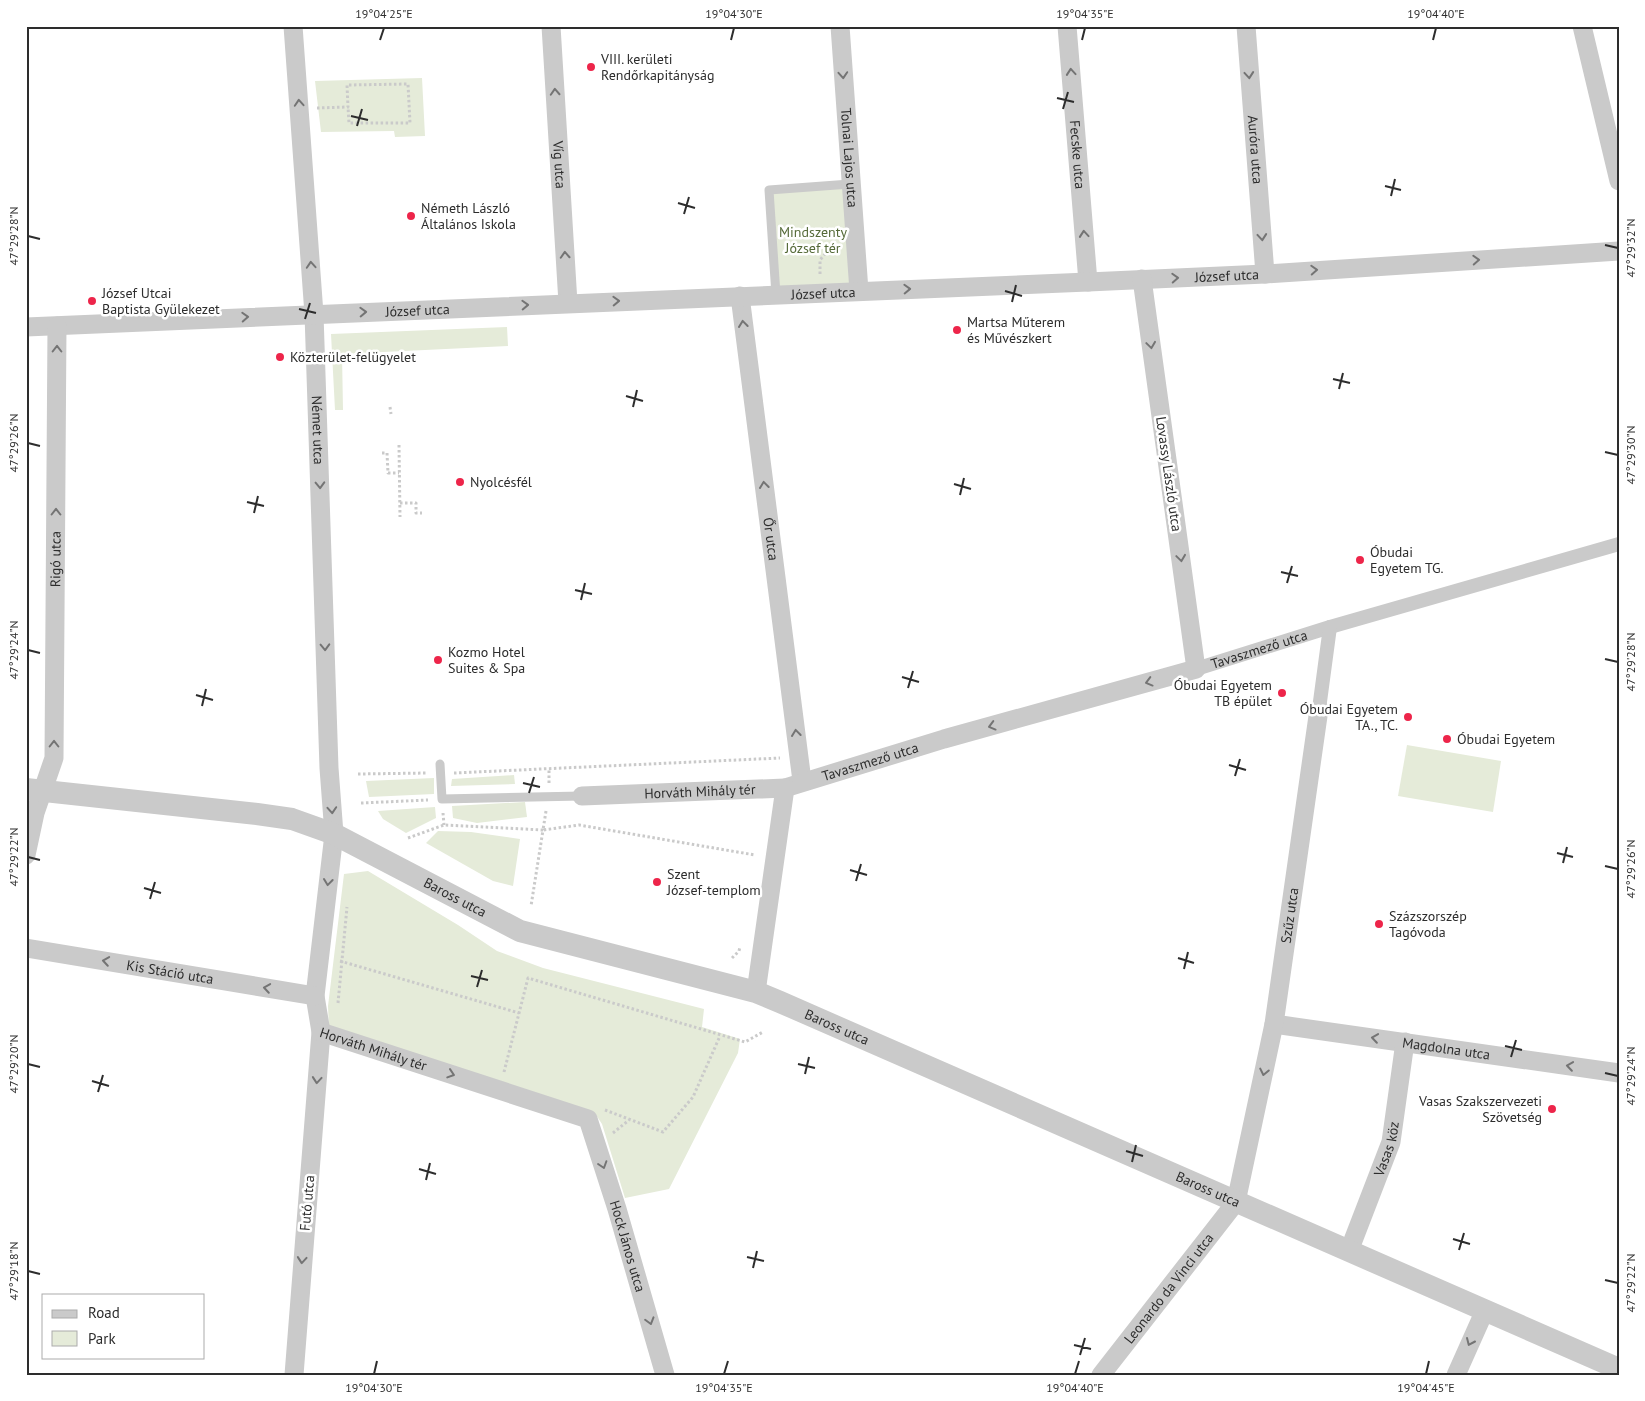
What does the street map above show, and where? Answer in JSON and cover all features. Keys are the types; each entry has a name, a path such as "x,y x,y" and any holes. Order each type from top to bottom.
{"street":[{"name":"Német utca","path":"293,26 314,314 329,768 334,834"},
{"name":"Víg utca","path":"551,26 568,303"},
{"name":"Tolnai Lajos utca","path":"840,26 859,291"},
{"name":"Fecske utca","path":"1067,26 1088,282"},
{"name":"Auróra utca","path":"1246,26 1265,274"},
{"path":"1582,26 1619,180"},
{"name":"József utca","path":"26,327 821,292 1142,280 1619,251"},
{"name":"Lovassy László utca","path":"1142,280 1196,669"},
{"name":"Őr utca","path":"740,296 802,781"},
{"name":"Rigó utca","path":"26,855 34,812 34,790 54,758 57,326"},
{"name":"Tavaszmező utca","path":"785,788 802,781 944,739 1196,669 1330,627 1619,544"},
{"name":"Szűz utca","path":"1236,1202 1274,1024 1330,627"},
{"path":"756,992 785,788"},
{"name":"Horváth Mihály tér","path":"582,796 785,788"},
{"name":"Baross utca","path":"34,790 258,814 292,819 334,834 520,931 756,992 1619,1369"},
{"name":"Horváth Mihály tér","path":"334,834 315,996 321,1032 595,1114"},
{"name":"Kis Stáció utca","path":"26,948 315,996"},
{"name":"Magdolna utca","path":"1274,1024 1619,1073"},
{"name":"Futó utca","path":"294,1375 321,1032"},
{"name":"Vasas köz","path":"1349,1251 1390,1142 1405,1042"},
{"name":"Hock János utca","path":"595,1114 617,1209 666,1375"},
{"name":"Leonardo da Vinci utca","path":"1101,1375 1236,1202"},
{"path":"1456,1375 1485,1310"}],"lane":[{"path":"776,294 769,190 850,184"},
{"path":"440,768 442,799"},
{"name":"Horváth Mihály tér","path":"442,799 582,796"}],"path":[{"path":"408,84 410,123 349,123 348,107 347,85 408,84"},
{"path":"299,109 348,107"},
{"path":"821,292 820,260 833,244 833,236"},
{"path":"390,407 391,414"},
{"path":"399,445 400,517"},
{"path":"382,453 388,453 388,473 399,473"},
{"path":"400,503 416,503 416,513 422,513"},
{"path":"358,774 440,768 799,757"},
{"path":"361,803 442,799"},
{"path":"408,838 444,825 543,830 579,825 755,854 754,864"},
{"path":"531,906 543,830"},
{"path":"732,958 739,952 741,942"},
{"path":"320,956 519,1012"},
{"path":"513,1076 504,1073 528,978 745,1042 763,1032"},
{"path":"595,1114 662,1132 693,1097 720,1036"}],"green space":[{"path":"422,78 425,136 395,137 394,131 321,132 315,81"},
{"name":"Mindszenty József tér","path":"850,184 859,291 776,295 769,190"},
{"path":"507,327 508,346 342,354 343,410 335,410 331,334"},
{"path":"1407,745 1501,761 1493,812 1398,796"},
{"path":"514,775 515,784 451,786 452,779"},
{"path":"434,778 434,794 369,797 366,781"},
{"path":"525,802 527,817 477,823 453,818 452,806"},
{"path":"435,807 436,818 406,833 383,819 378,811"},
{"path":"438,831 471,832 520,839 513,886 493,881 426,843"},
{"path":"368,871 458,925 497,951 543,968 704,1009 702,1027 740,1039 738,1053 669,1189 625,1198 602,1124 596,1115 329,1029 328,1006 344,874"}],"place":[{"name":"VIII. kerületi Rendőrkapitányság","path":"591,67"},
{"name":"Németh László Általános Iskola","path":"411,216"},
{"name":"József Utcai Baptista Gyülekezet","path":"92,301"},
{"name":"Martsa Műterem és Művészkert","path":"957,330"},
{"name":"Közterület-felügyelet","path":"280,357"},
{"name":"Nyolcésfél","path":"460,482"},
{"name":"Óbudai Egyetem TG.","path":"1360,560"},
{"name":"Kozmo Hotel Suites & Spa","path":"438,660"},
{"name":"Óbudai Egyetem TB épület","path":"1282,693"},
{"name":"Óbudai Egyetem TA., TC.","path":"1408,717"},
{"name":"Óbudai Egyetem","path":"1447,739"},
{"name":"Szent József-templom","path":"657,882"},
{"name":"Százszorszép Tagóvoda","path":"1379,924"},
{"name":"Vasas Szakszervezeti Szövetség","path":"1552,1109"}]}
